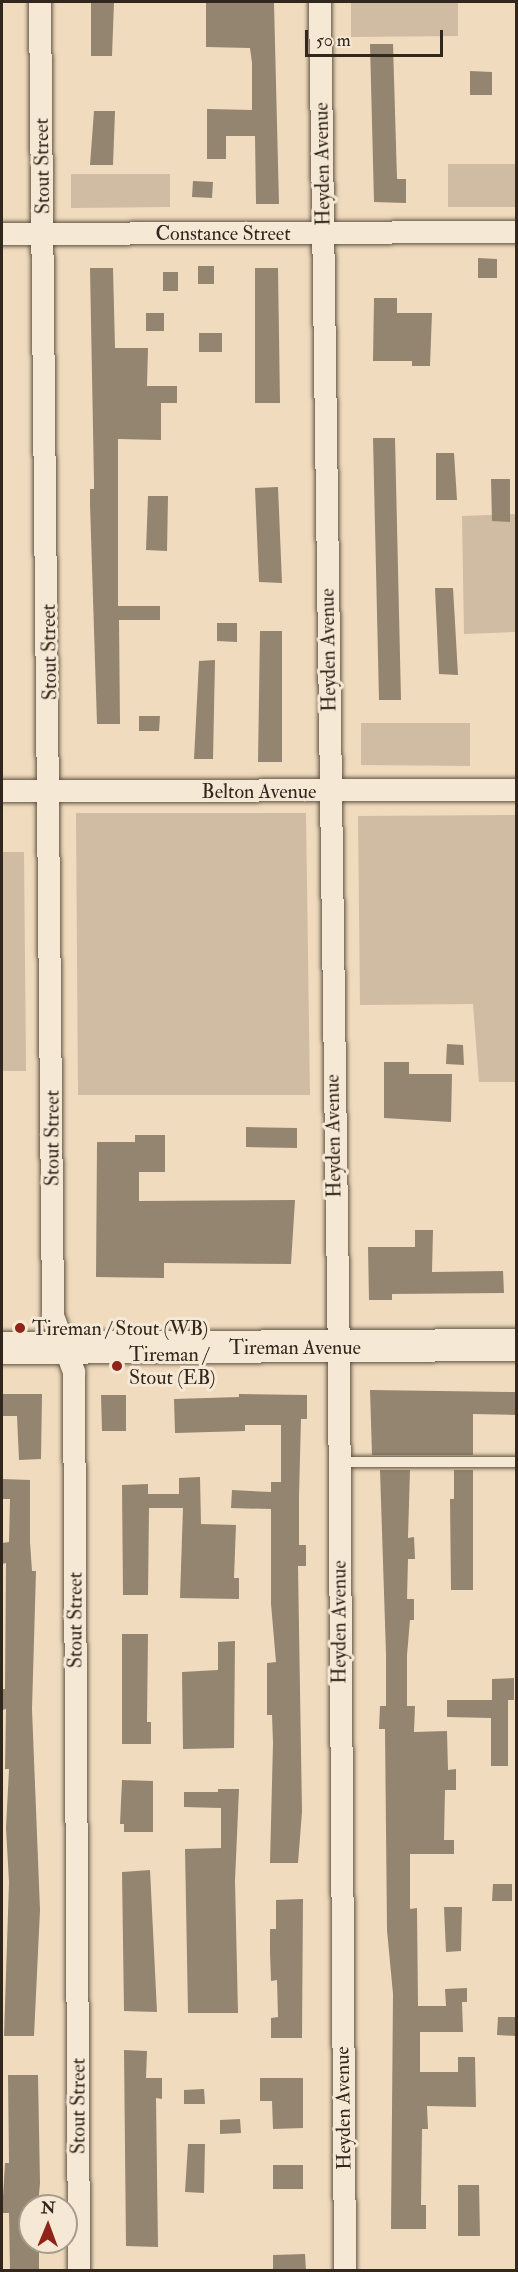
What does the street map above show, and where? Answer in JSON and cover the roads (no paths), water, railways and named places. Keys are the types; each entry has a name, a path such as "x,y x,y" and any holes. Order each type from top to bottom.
{"street":[{"name":"Stout Street","path":"40,2 50,790 53,1316 74,1372 79,2271"},
{"name":"Heyden Avenue","path":"320,2 338,1347 345,2271"},
{"name":"Constance Street","path":"2,234 516,232"},
{"name":"Belton Avenue","path":"2,791 516,790"},
{"name":"Tireman Avenue","path":"2,1348 516,1346"}],"lane":[{"path":"339,1462 516,1462"}],"place":[{"name":"Tireman / Stout (WB)","path":"20,1328"},
{"name":"Tireman / Stout (EB)","path":"117,1366"}]}
